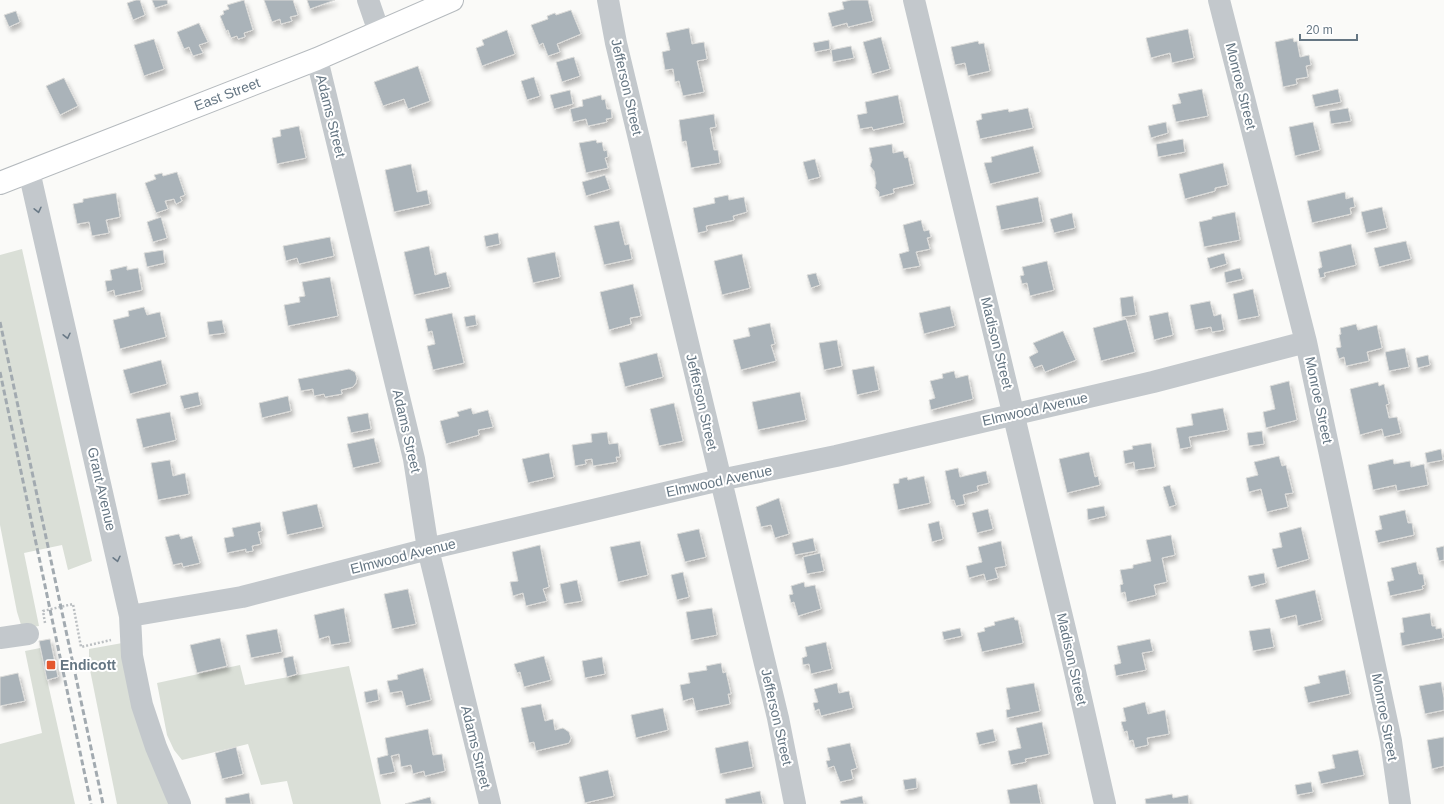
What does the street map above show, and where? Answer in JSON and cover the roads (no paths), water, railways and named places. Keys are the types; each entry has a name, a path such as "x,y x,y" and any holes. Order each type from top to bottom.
{"main road":[{"name":"East Street","path":"0,183 316,59 452,0"}],"street":[{"path":"368,0 379,32"},
{"name":"Jefferson Street","path":"608,0 616,43 778,718 795,804"},
{"name":"Madison Street","path":"914,0 1014,414 1105,804"},
{"name":"Monroe Street","path":"1219,0 1306,342 1392,741 1400,804"},
{"name":"Adams Street","path":"316,59 414,459 428,549 490,804"},
{"name":"Grant Avenue","path":"29,172 130,616 132,656 142,705 156,747 180,804"},
{"name":"Elmwood Avenue","path":"130,616 242,597 428,549 720,480 836,456 1153,382 1306,342"},
{"path":"0,638 37,629"}],"railway":[{"path":"0,322 103,804"},
{"path":"0,372 91,804"}],"place":[{"name":"Endicott","path":"51,665"}]}
